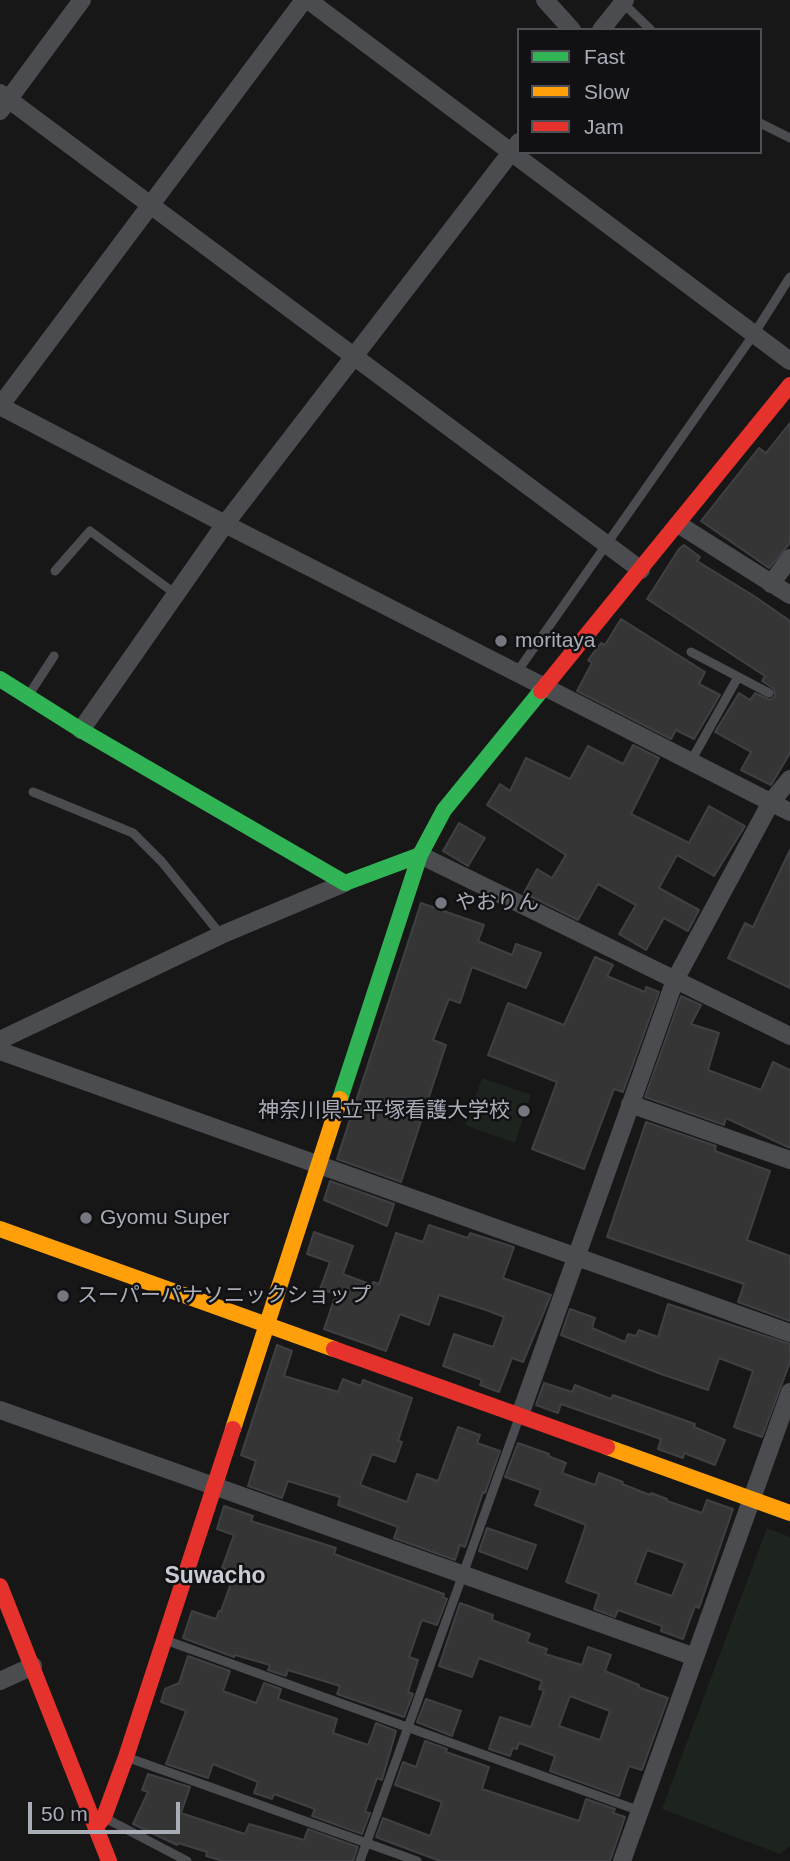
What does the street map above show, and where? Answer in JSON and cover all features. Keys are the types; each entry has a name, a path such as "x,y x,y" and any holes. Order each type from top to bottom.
{"street":[{"path":"82,0 3,101 150,205 641,570"},
{"path":"81,730 226,524 515,147 306,0 0,406 226,524 517,672 543,687 790,812"},
{"path":"545,0 570,28"},
{"path":"603,28 624,1"},
{"path":"524,154 790,361"},
{"path":"100,1822 125,1757 420,855 444,810 790,386"},
{"path":"678,524 790,595"},
{"path":"772,584 790,558"},
{"path":"0,678 81,730 345,883"},
{"path":"520,1415 675,980 771,802 790,779"},
{"path":"0,1040 221,935 420,855 790,1036"},
{"path":"0,1051 790,1333"},
{"path":"630,1104 790,1160"},
{"path":"0,1229 790,1513"},
{"path":"622,1861 790,1392"},
{"path":"0,1410 695,1657"},
{"path":"0,1586 100,1822 103,1861"},
{"path":"0,1681 33,1666"}],"lane":[{"path":"624,1 649,28"},
{"path":"762,124 790,138"},
{"path":"517,672 754,334 790,277"},
{"path":"55,571 90,531 177,595"},
{"path":"691,652 769,693"},
{"path":"27,697 54,656"},
{"path":"691,761 738,677"},
{"path":"33,792 133,833 162,862 221,935"},
{"path":"360,1861 520,1415"},
{"path":"164,1639 640,1811"},
{"path":"125,1757 417,1861"},
{"path":"100,1822 187,1861"}],"shaded area":[{"path":"482,1078 531,1095 515,1143 465,1125"},
{"path":"767,1528 790,1537 790,1846 780,1854 662,1809"}],"building":[{"path":"790,423 790,543 769,568 701,521 759,448 766,453"},
{"path":"684,545 700,557 697,561 790,621 790,753 771,785 741,770 751,752 715,732 739,693 750,700 755,693 770,700 775,696 774,689 762,681 765,676 647,599"},
{"path":"621,619 705,672 699,684 720,695 694,739 676,730 671,739 577,691 592,663 588,660 601,643 605,645"},
{"path":"633,745 659,758 631,814 689,843 709,806 745,826 714,876 677,855 659,888 699,910 688,931 664,918 646,950 619,934 636,905 598,884 578,920 524,893 537,869 552,878 566,855 487,805 500,784 510,791 526,758 570,779 588,746 623,764"},
{"path":"459,823 485,838 468,866 443,851"},
{"path":"790,850 790,988 728,958 745,923 753,927"},
{"path":"421,903 484,925 478,941 512,955 516,944 541,953 526,988 472,967 460,1003 449,999 433,1040 446,1045 401,1182 337,1159"},
{"path":"595,957 613,965 607,976 645,992 646,987 659,992 623,1092 614,1089 584,1169 532,1149 557,1082 488,1055 508,1003 564,1025"},
{"path":"681,996 701,1005 691,1024 719,1033 708,1070 761,1090 773,1062 790,1070 790,1148 726,1118 724,1125 645,1097"},
{"path":"646,1122 716,1146 715,1151 770,1171 747,1240 790,1256 790,1321 738,1302 744,1284 607,1237"},
{"path":"330,1181 394,1204 387,1226 324,1200"},
{"path":"429,1225 468,1238 470,1233 514,1247 503,1278 551,1295 523,1362 512,1358 499,1392 480,1385 482,1380 443,1366 454,1334 493,1347 504,1317 486,1310 439,1295 429,1325 400,1314 386,1351 324,1329 336,1294 320,1289 330,1262 307,1254 314,1232 353,1246 343,1274 372,1285 373,1282 379,1284 396,1233 423,1242"},
{"path":"668,1304 790,1344 790,1362 762,1437 734,1427 753,1371 719,1358 708,1390 561,1335 570,1309 595,1318 592,1328 625,1342 628,1334 636,1336 639,1330 658,1337"},
{"path":"277,1345 292,1351 284,1376 338,1392 343,1379 361,1386 363,1380 412,1398 398,1441 402,1442 395,1462 372,1454 360,1485 407,1502 417,1474 438,1481 458,1427 480,1435 477,1443 500,1451 465,1547 460,1545 455,1560 394,1538 398,1527 338,1505 340,1497 288,1481 282,1498 248,1486 256,1461 241,1455"},
{"path":"544,1383 572,1392 575,1385 611,1399 613,1395 695,1424 694,1427 725,1440 715,1465 684,1453 683,1458 658,1449 661,1439 561,1404 558,1413 536,1405"},
{"path":"518,1443 566,1463 562,1473 595,1485 599,1473 702,1513 707,1500 733,1509 699,1608 695,1606 683,1639 661,1631 662,1626 618,1610 615,1617 594,1609 599,1594 566,1582 586,1525 535,1505 541,1490 505,1477","holes":["647,1550 685,1563 672,1596 635,1583"]},
{"path":"224,1506 253,1516 251,1521 336,1548 334,1554 444,1594 443,1597 447,1599 437,1625 422,1620 409,1657 418,1660 408,1692 413,1694 404,1717 337,1694 340,1686 288,1670 286,1676 268,1670 270,1665 235,1655 234,1657 183,1638 192,1611 216,1619 235,1572 222,1568 234,1535 217,1529"},
{"path":"487,1528 536,1545 527,1569 479,1551"},
{"path":"460,1603 493,1615 492,1620 530,1634 527,1642 547,1649 545,1654 582,1665 588,1647 611,1655 605,1671 668,1698 642,1770 629,1766 619,1796 550,1771 555,1756 519,1743 510,1756 489,1749 500,1717 531,1727 544,1690 539,1689 542,1681 479,1658 472,1677 439,1666","holes":["570,1696 610,1711 600,1740 559,1726"]},
{"path":"188,1656 230,1671 223,1691 256,1703 264,1683 281,1689 278,1699 337,1719 333,1733 368,1745 376,1723 396,1731 382,1780 377,1778 365,1812 370,1813 362,1834 312,1816 315,1809 274,1794 272,1799 254,1793 258,1782 213,1764 208,1778 166,1764 186,1711 161,1702 165,1689 179,1683"},
{"path":"426,1699 461,1711 452,1736 417,1722"},
{"path":"425,1741 447,1749 446,1752 489,1767 482,1789 579,1821 586,1799 615,1809 613,1813 625,1817 610,1861 440,1861 376,1837 383,1818 430,1836 442,1802 395,1785 403,1762 416,1767"},
{"path":"148,1774 190,1787 181,1813 245,1834 249,1824 304,1840 308,1829 358,1847 353,1861 223,1861 206,1856 207,1852 178,1843 177,1845 133,1824 148,1792 142,1790"}],"traffic: fast":[{"path":"0,679 81,730 345,883 420,855"},
{"path":"340,1099 420,855 444,810 541,691"}],"traffic: slow":[{"path":"233,1429 340,1099"},
{"path":"0,1229 334,1349"},
{"path":"607,1447 790,1513"}],"traffic: jam":[{"path":"541,691 790,385"},
{"path":"334,1349 607,1447"},
{"path":"96,1827 104,1817 126,1757 233,1429"},
{"path":"0,1586 109,1861"}],"place":[{"name":"moritaya","path":"501,641"},
{"name":"やおりん","path":"441,903"},
{"name":"神奈川県立平塚看護大学校","path":"524,1111"},
{"name":"Gyomu Super","path":"86,1218"},
{"name":"スーパーパナソニックショップ","path":"63,1296"}],"district":[{"name":"Suwacho","path":"215,1577"}]}
